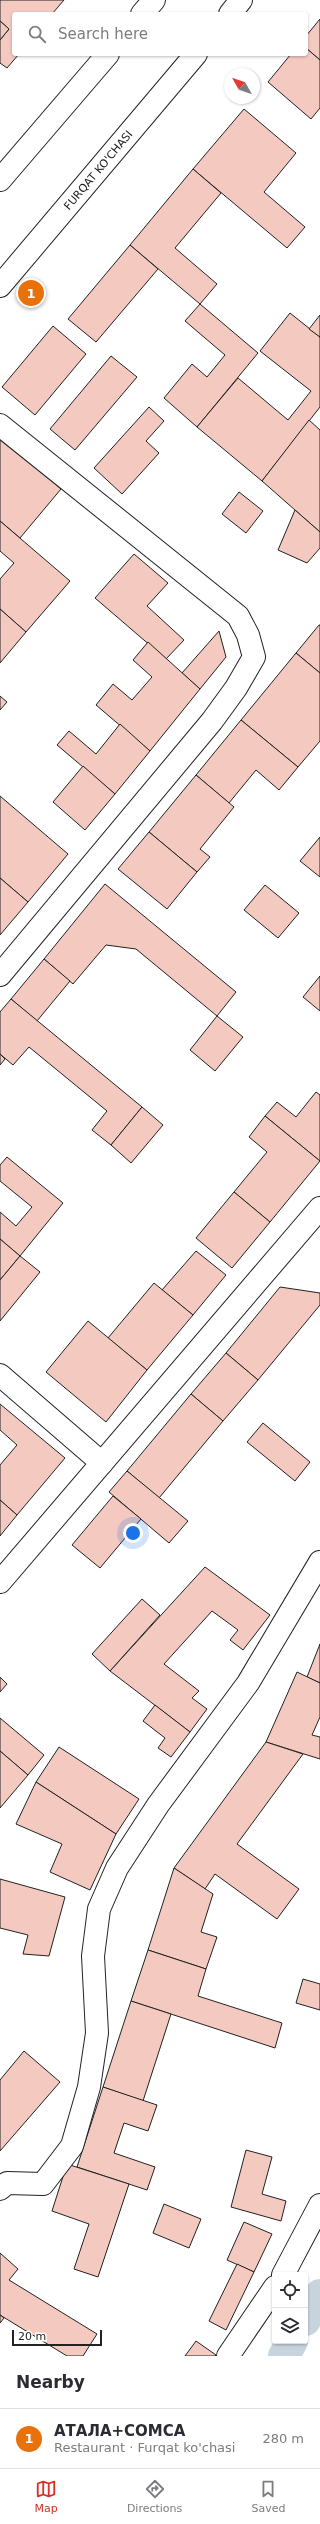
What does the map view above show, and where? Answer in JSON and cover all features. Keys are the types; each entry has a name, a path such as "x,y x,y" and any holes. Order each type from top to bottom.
{"street":[{"path":"144,12 154,0"},
{"path":"232,12 242,0"},
{"path":"0,180 106,56"},
{"name":"FURQAT KO'CHASI","path":"0,286 194,56"},
{"path":"0,425 238,616 248,635 254,657 236,688 212,721 0,975"},
{"path":"0,1582 320,1208"},
{"path":"0,1375 102,1463"},
{"path":"0,2189 7,2183 42,2184 72,2146 89,2087 97,2033 93,1956 99,1909 117,1868 158,1805 248,1683 320,1562"},
{"path":"285,2272 320,2205"},
{"path":"228,2356 272,2291"}],"building":[{"path":"0,0 64,0 54,12 12,12 12,56 17,56 7,68 0,63 0,40 9,29 0,21"},
{"path":"320,19 320,60 308,50 308,34"},
{"path":"0,21 9,29 0,40"},
{"path":"308,50 320,60 320,108 311,119 268,82 289,56 308,56"},
{"path":"244,109 296,153 264,192 305,227 287,248 193,169"},
{"path":"193,169 221,193 175,248 217,284 200,304 130,245"},
{"path":"130,245 158,269 96,342 68,319"},
{"path":"200,304 258,353 197,427 164,398 192,364 207,377 225,355 185,321"},
{"path":"290,313 320,337 320,407 262,481 197,427 238,378 288,420 311,391 260,351"},
{"path":"320,315 320,337 309,329"},
{"path":"53,326 86,354 35,415 2,387"},
{"path":"111,356 137,377 75,450 50,429"},
{"path":"149,407 164,421 146,441 159,453 122,494 94,468"},
{"path":"309,420 320,430 320,532 262,481"},
{"path":"0,438 61,489 20,538 0,521"},
{"path":"239,492 263,511 246,533 222,514"},
{"path":"295,510 320,532 320,548 307,563 278,550"},
{"path":"0,521 70,581 26,632 0,609 0,579 14,563 0,551"},
{"path":"134,554 168,583 147,606 184,640 166,659 95,598"},
{"path":"0,609 26,632 0,663"},
{"path":"320,625 320,673 296,653"},
{"path":"219,631 226,657 200,689 182,673"},
{"path":"148,642 200,689 150,751 96,705 113,684 132,700 152,677 133,660"},
{"path":"296,653 320,673 320,741 298,767 241,720"},
{"path":"0,696 7,702 0,710"},
{"path":"241,720 298,767 279,790 256,770 229,803 196,775"},
{"path":"120,724 150,751 115,794 57,745 69,731 96,754"},
{"path":"83,766 115,794 85,830 53,802"},
{"path":"196,775 234,807 200,849 210,857 197,872 149,832"},
{"path":"0,796 68,854 28,902 0,878"},
{"path":"149,832 197,872 167,909 118,869"},
{"path":"320,837 320,877 300,861"},
{"path":"0,878 28,902 0,935"},
{"path":"105,884 236,992 217,1016 136,949 106,945 73,984 44,959"},
{"path":"265,885 299,913 278,938 244,910"},
{"path":"44,959 70,981 37,1021 11,999"},
{"path":"320,976 320,1011 303,997"},
{"path":"11,999 142,1107 111,1145 92,1130 107,1111 29,1047 13,1065 0,1054 0,1012"},
{"path":"217,1016 243,1037 215,1071 190,1050"},
{"path":"0,1054 5,1059 0,1065"},
{"path":"316,1092 320,1095 320,1161 265,1116 277,1102 296,1117"},
{"path":"142,1107 163,1125 131,1163 111,1145"},
{"path":"265,1116 320,1161 270,1222 234,1192 267,1152 249,1137"},
{"path":"7,1157 63,1203 20,1256 0,1239 0,1212 16,1226 32,1207 0,1181 0,1165"},
{"path":"234,1192 270,1222 232,1268 196,1238"},
{"path":"0,1239 20,1256 0,1280"},
{"path":"196,1251 226,1275 193,1315 162,1290"},
{"path":"20,1256 40,1272 0,1321 0,1280"},
{"path":"154,1283 193,1315 147,1370 108,1338"},
{"path":"280,1287 320,1293 320,1305 258,1380 226,1353"},
{"path":"88,1321 147,1370 106,1422 46,1372"},
{"path":"226,1353 258,1380 223,1421 191,1394"},
{"path":"191,1394 223,1421 159,1498 127,1471"},
{"path":"0,1404 65,1458 17,1515 0,1500 0,1465 17,1445 0,1430"},
{"path":"263,1423 310,1462 295,1481 247,1442"},
{"path":"127,1471 188,1521 169,1543 109,1492"},
{"path":"113,1496 141,1519 100,1568 72,1545"},
{"path":"0,1500 17,1515 0,1536"},
{"path":"205,1567 270,1615 243,1650 230,1640 238,1630 212,1611 164,1664 199,1691 192,1698 207,1709 190,1732 110,1671"},
{"path":"142,1599 160,1615 110,1671 92,1654"},
{"path":"320,1644 320,1683 307,1677"},
{"path":"297,1672 320,1683 320,1717 312,1735 320,1737 320,1759 266,1742"},
{"path":"0,1677 7,1684 0,1692"},
{"path":"155,1705 190,1732 171,1757 158,1748 165,1738 143,1721"},
{"path":"0,1718 44,1755 28,1775 0,1751"},
{"path":"266,1742 303,1754 237,1844 299,1889 277,1919 215,1874 205,1889 174,1868"},
{"path":"59,1747 139,1799 116,1834 36,1782"},
{"path":"0,1751 28,1775 0,1808"},
{"path":"36,1782 116,1834 90,1890 50,1872 62,1844 16,1824"},
{"path":"174,1868 213,1894 201,1932 217,1937 206,1969 148,1950"},
{"path":"0,1879 65,1897 49,1956 23,1954 28,1935 0,1928"},
{"path":"148,1950 206,1969 198,1996 282,2023 275,2048 131,2001"},
{"path":"303,1979 320,1984 320,2010 296,2003"},
{"path":"131,2001 171,2014 143,2101 103,2087"},
{"path":"24,2051 60,2082 0,2151 0,2080"},
{"path":"103,2087 157,2105 148,2131 124,2123 114,2153 155,2167 147,2190 77,2167"},
{"path":"246,2150 272,2157 262,2194 286,2201 281,2221 231,2207"},
{"path":"67,2164 129,2184 98,2277 74,2269 89,2224 52,2211"},
{"path":"164,2204 201,2219 189,2248 153,2233"},
{"path":"244,2222 272,2234 254,2272 227,2260"},
{"path":"0,2253 18,2269 9,2280 97,2334 83,2356 67,2356 0,2315"},
{"path":"237,2264 254,2272 226,2330 209,2321"},
{"path":"0,2315 4,2318 0,2323"},
{"path":"196,2341 216,2355 185,2356"}],"waterway":[{"path":"308,2315 320,2295"},
{"path":"284,2356 290,2344"}],"place":[{"name":"АТАЛА+СОМСА","path":"31,293"}]}
